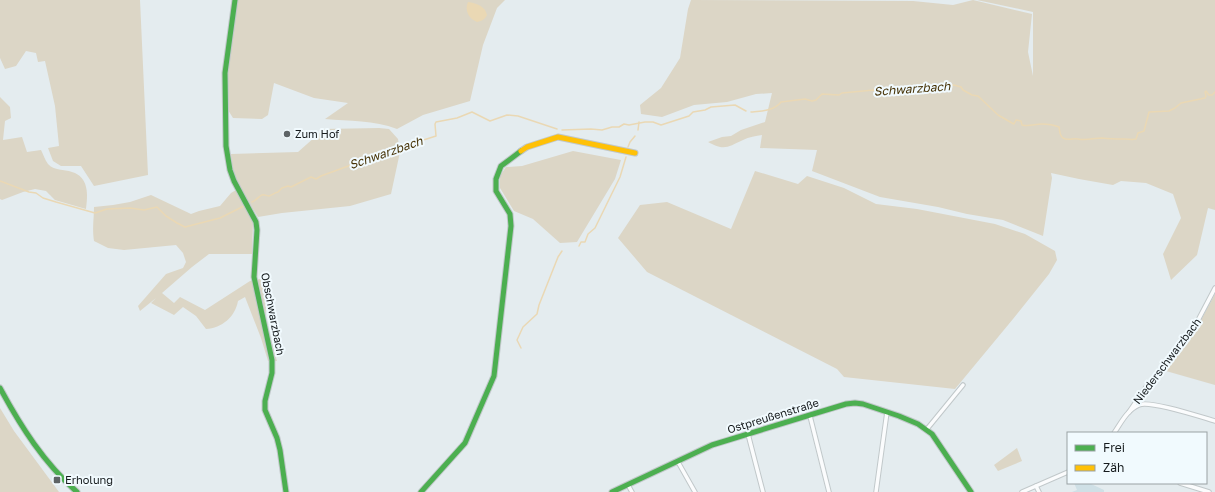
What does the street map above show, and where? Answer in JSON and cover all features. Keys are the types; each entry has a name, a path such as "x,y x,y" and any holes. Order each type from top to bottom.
{"street":[{"name":"Obschwarzbach","path":"234,0 225,73 226,146 230,170 234,181 256,222 257,230 254,277 272,360 272,373 265,401 265,410 277,438 286,492"},
{"path":"421,492 449,462 465,442 494,376 511,226 510,214 496,191 496,179 501,166 527,147 558,137 635,153"},
{"name":"Niederschwarzbach","path":"1115,432 1146,387 1159,375 1196,326 1215,288"},
{"path":"927,429 963,385"},
{"path":"0,388 29,436 60,477 77,492"},
{"name":"Ostpreußenstraße","path":"612,492 712,445 846,404 855,403 863,404 887,412 917,423 927,429 932,434 971,492"},
{"path":"1129,412 1140,404 1152,404 1215,421"},
{"path":"876,492 887,412"},
{"path":"810,416 829,492"},
{"path":"748,434 763,492"},
{"path":"678,462 695,492"},
{"path":"1022,492 1067,472"},
{"path":"1183,484 1209,492"},
{"path":"628,485 632,492"},
{"path":"1036,486 1039,492"}],"shaded area":[{"path":"0,0 140,0 148,175 94,186 81,166 61,166 53,161 48,148 59,146 55,106 45,61 38,62 36,53 26,51 16,66 5,69 0,58"},
{"path":"236,0 505,0 497,8 483,45 470,101 423,115 397,129 370,122 325,119 348,103 314,98 274,83 268,115 262,119 233,118 228,110 227,72"},
{"path":"691,0 913,1 953,5 973,0 1032,14 1028,52 1033,76 1033,12 977,0 1215,0 1215,210 1208,208 1197,255 1171,280 1163,254 1181,218 1173,194 1146,183 1121,181 1113,185 1051,173 1052,178 1043,236 1003,220 880,197 812,171 817,150 760,148 762,135 748,138 726,147 713,145 708,142 722,137 731,136 741,130 765,122 772,93 756,94 727,102 694,105 662,117 641,114 640,105 661,88 680,58 688,9"},
{"path":"468,2 477,4 484,9 487,15 484,19 477,22 472,19 467,11"},
{"path":"0,97 10,107 11,118 5,121 3,140 22,137 27,152 41,150 50,166 56,169 78,174 82,178 86,187 86,209 55,200 46,191 35,189 2,200 0,199"},
{"path":"324,129 389,129 398,139 400,152 391,194 350,206 258,217 236,181 232,166 231,154 298,152"},
{"path":"573,151 621,160 615,179 577,242 560,243 533,219 514,211 500,188 500,176 506,167 522,166"},
{"path":"755,171 798,184 807,176 844,188 876,204 917,209 995,224 1025,234 1055,251 1057,260 1049,274 955,389 844,377 837,369 647,272 618,238 640,205 667,202 731,229"},
{"path":"236,190 253,222 252,254 209,254 162,293 174,303 180,297 205,310 250,281 270,277 265,318 277,361 268,361 245,297 238,301 234,312 227,321 212,328 206,329 196,316 183,307 174,315 151,303 156,298 140,311 138,306 166,274 183,268 186,262 183,253 176,245 124,250 108,248 94,241 94,207 130,202 151,195 191,214 220,206 231,193"},
{"path":"1215,294 1215,385 1166,371 1194,333"},
{"path":"0,408 14,431 59,492 0,492"},
{"path":"1017,448 1022,461 998,471 994,465"},
{"path":"1074,484 1091,484 1104,490 1104,492 1072,492 1077,490"}],"waterway":[{"name":"Schwarzbach","path":"751,112 771,109 781,102 805,99 812,101 816,100 822,94 839,95 842,93 874,90 906,91 926,86 954,85 961,87 963,90 972,95 978,96 998,115 1014,124 1016,120 1021,121 1022,125 1025,126 1049,124 1059,127 1060,134 1063,138 1067,139 1136,139 1138,133 1144,131 1149,112 1169,111 1181,103 1205,98 1206,91 1209,95 1212,95 1215,92"},
{"name":"Schwarzbach","path":"562,130 602,130 612,127 619,127 624,124 629,125 645,122 653,122 661,125 689,116 693,112 705,110 711,107 735,105 746,111"},
{"name":"Schwarzbach","path":"252,202 261,195 269,196 278,192 282,188 288,186 291,187 311,177 316,179 392,150 436,136 436,122 457,118 472,112 490,121 507,115 518,116 557,129"},
{"name":"Schwarzbach","path":"638,130 639,122"},
{"path":"628,147 635,136"},
{"path":"579,246 581,242 585,242 588,234 595,228 620,177 626,157"},
{"name":"Schwarzbach","path":"0,181 29,192 36,193 43,198 95,213 107,209 130,208 144,210 157,207 166,216 185,227 220,218 244,206"},
{"path":"521,348 517,340 523,327 537,314 539,305 558,257 562,251"}],"traffic: fast":[{"path":"235,0 225,73 226,146 230,170 234,181 256,222 257,230 254,277 272,360 272,373 265,401 265,410 277,438 286,492"},
{"path":"421,492 465,443 494,376 511,226 510,214 496,191 496,179 501,166 521,151"},
{"path":"0,388 16,417 34,444 54,469 77,492"},
{"path":"612,492 712,445 846,404 855,403 863,404 899,416 918,424 932,434 971,492"}],"traffic: slow":[{"path":"521,151 527,147 558,137 635,153"}],"place":[{"name":"Zum Hof","path":"287,134"},
{"name":"Erholung","path":"57,480"}]}
